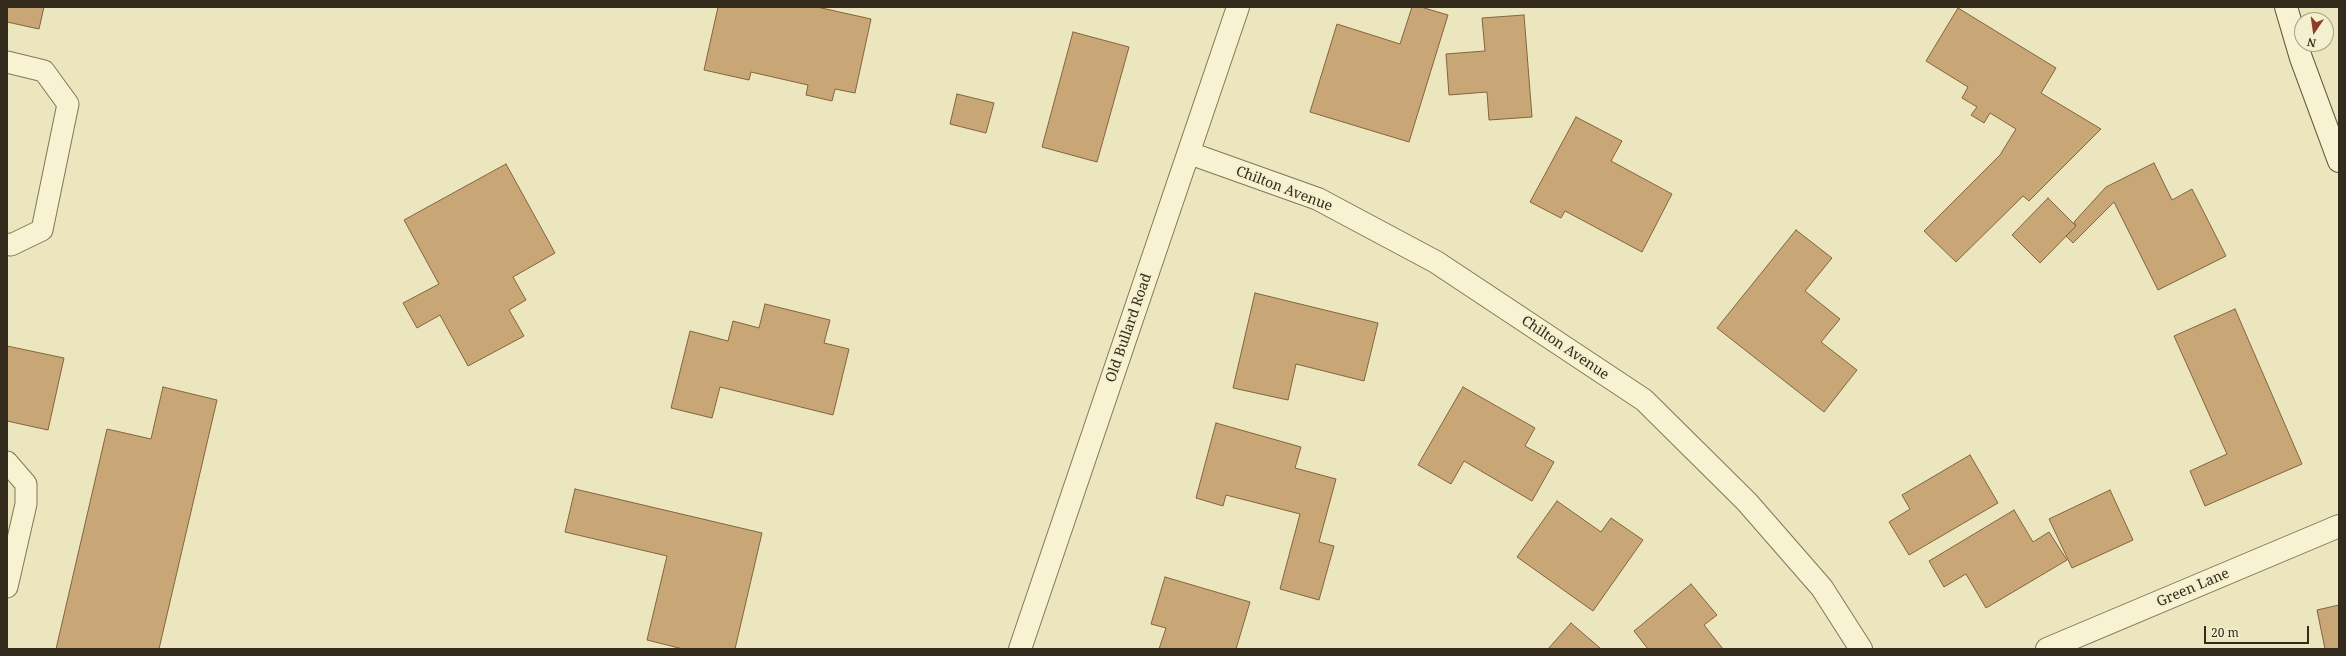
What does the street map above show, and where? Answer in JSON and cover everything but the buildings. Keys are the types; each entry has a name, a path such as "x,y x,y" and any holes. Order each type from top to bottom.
{"street":[{"name":"Old Bullard Road","path":"1020,649 1238,7"},
{"path":"2286,7 2301,58 2339,161"},
{"name":"Chilton Avenue","path":"1189,153 1318,199 1436,262 1644,400 1747,502 1797,559 1822,588 1861,649"},
{"name":"Green Lane","path":"2047,649 2339,526"}],"lane":[{"path":"7,62 44,71 68,104 42,230 11,245 7,244"},
{"path":"7,462 26,484 26,504 7,588"}]}
